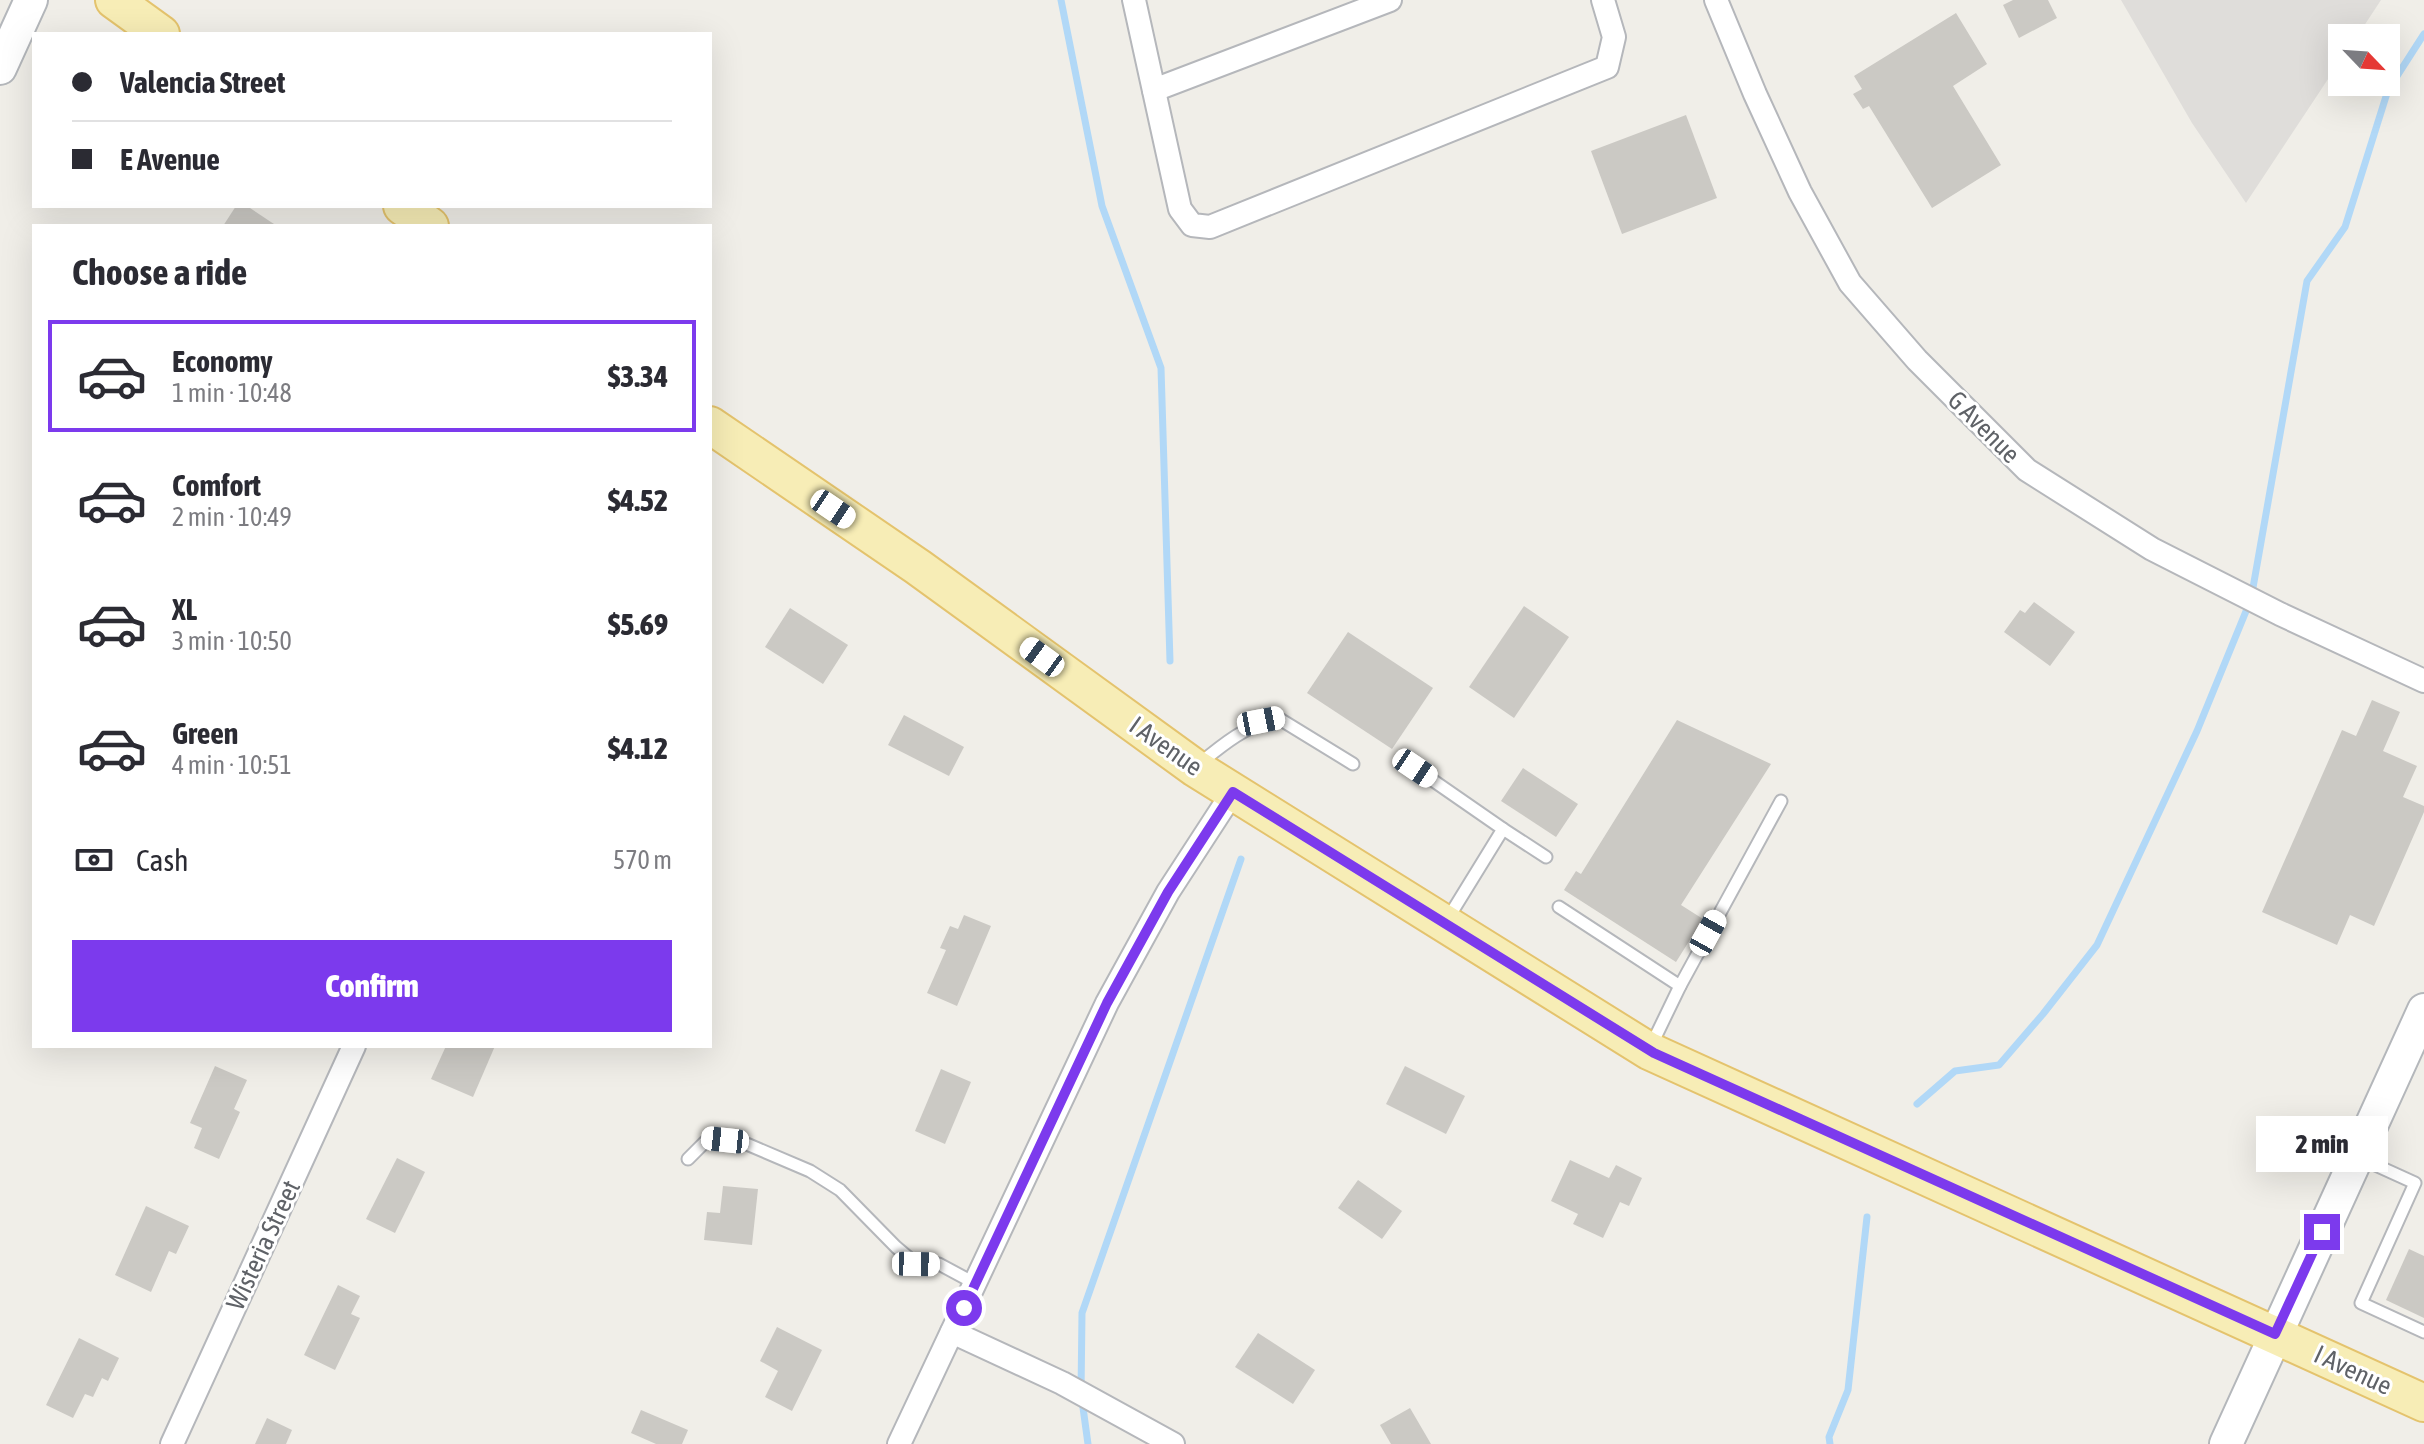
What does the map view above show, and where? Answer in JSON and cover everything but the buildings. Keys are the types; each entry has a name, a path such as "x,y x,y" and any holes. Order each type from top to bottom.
{"main road":[{"path":"114,0 158,32"},
{"path":"405,208 427,224"},
{"name":"I Avenue","path":"712,426 918,567 1195,768 1649,1051 2420,1397"}],"street":[{"path":"0,68 31,0"},
{"path":"1134,0 1180,209 1192,225 1210,227 1607,67 1614,37 1603,0"},
{"path":"1154,90 1390,0"},
{"name":"G Avenue","path":"1716,0 1800,192 1850,283 1917,360 2027,470 2152,549 2270,609 2424,681"},
{"path":"899,1444 1107,1003 1168,892 1233,792"},
{"path":"2226,1444 2424,1010"},
{"name":"Wisteria Street","path":"172,1444 353,1048"},
{"path":"952,1332 1062,1383 1173,1444"}],"lane":[{"path":"1195,768 1218,748 1251,727 1261,721 1278,718 1353,764"},
{"path":"1415,768 1546,857"},
{"path":"1649,1051 1680,986 1781,801"},
{"path":"1444,924 1503,829"},
{"path":"1559,907 1680,986"},
{"path":"688,1159 709,1138 742,1142 810,1171 840,1190 916,1264 939,1264 976,1284"},
{"path":"2356,1157 2415,1183 2361,1303 2424,1332"}],"shaded area":[{"path":"2121,0 2381,0 2365,24 2328,24 2328,79 2246,203 2192,123"}],"waterway":[{"path":"1061,0 1102,206 1161,368 1170,661"},
{"path":"1917,1104 1955,1071 1999,1065 2097,945 2197,731 2251,599 2307,281 2345,227 2388,90 2424,34"},
{"path":"1088,1444 1081,1393 1082,1313 1241,859"},
{"path":"1830,1444 1829,1437 1848,1390 1867,1217"}],"route":[{"path":"964,1308 1107,1003 1168,892 1233,792 1654,1053 2275,1334 2322,1232"}]}
